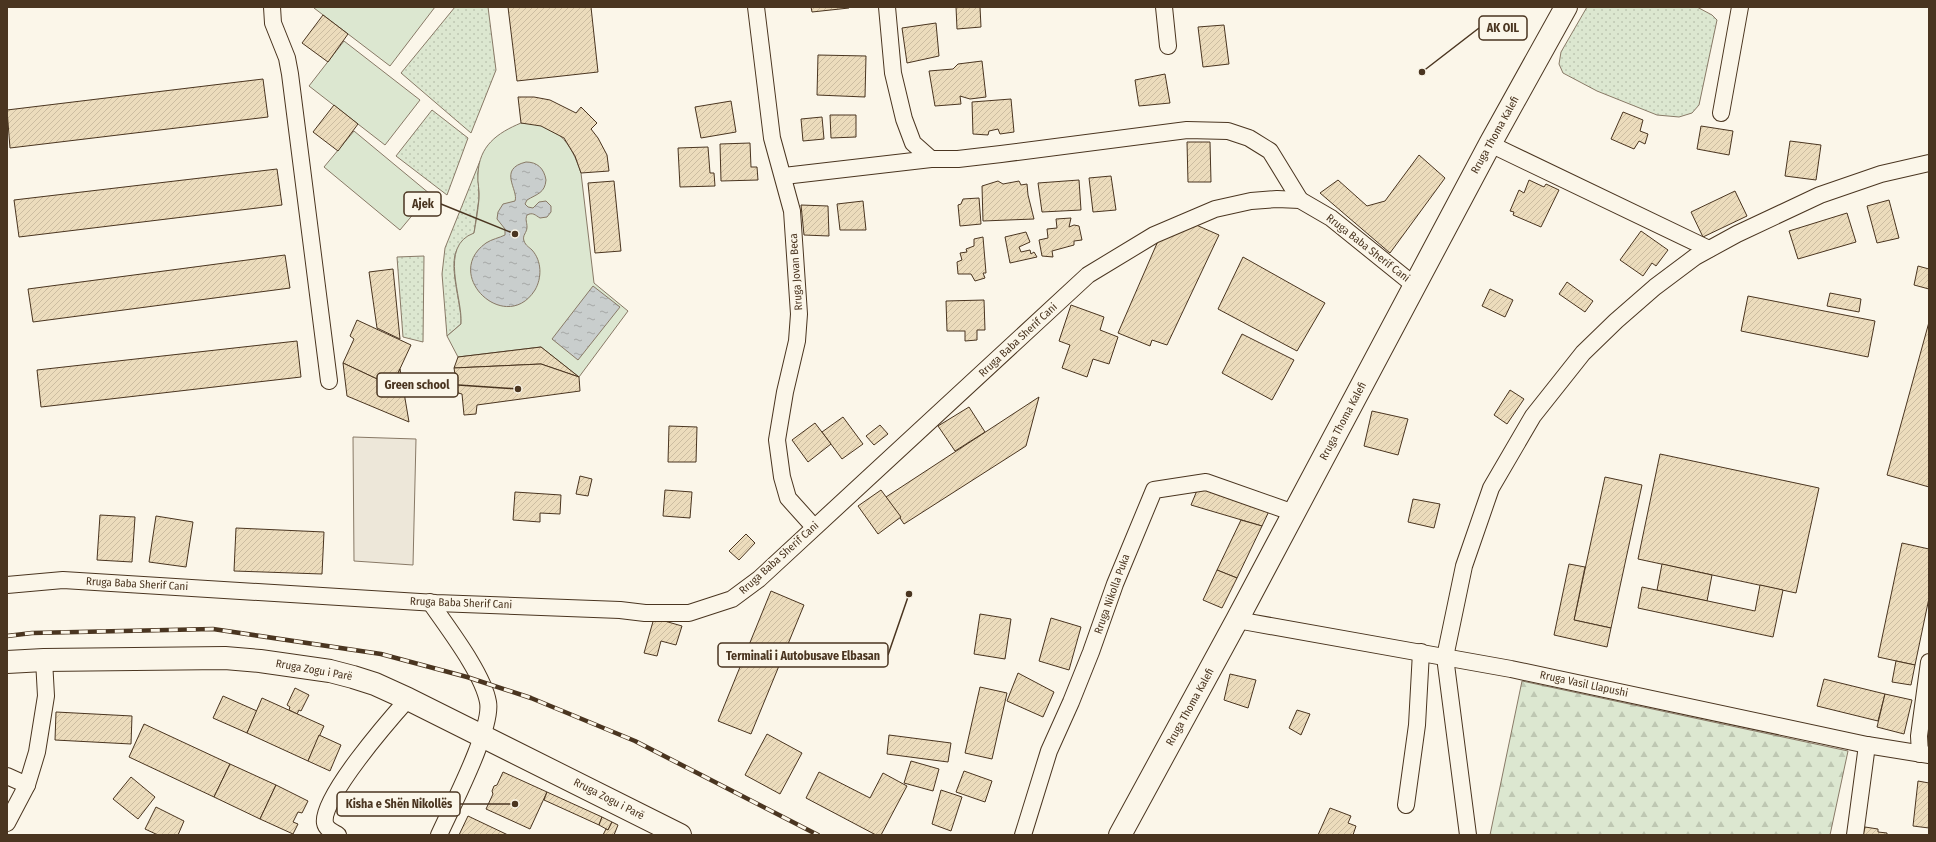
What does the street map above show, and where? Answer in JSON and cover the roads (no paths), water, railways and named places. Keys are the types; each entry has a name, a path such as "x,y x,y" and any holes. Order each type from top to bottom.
{"main road":[{"name":"Rruga Thoma Kalefi","path":"1120,835 1237,620 1414,285 1566,7"},
{"name":"Rruga Zogu i Parë","path":"7,662 44,660 225,658 260,661 330,671 375,684 408,699 483,736 654,829 680,835"}],"street":[{"path":"272,7 273,23 287,58 290,74 329,381"},
{"name":"Rruga Jovan Beca","path":"756,7 772,138 777,160 784,176 792,211 799,314 797,341 785,392 777,440 782,477 788,498 814,527"},
{"path":"887,7 893,73 904,120 913,143 931,159"},
{"path":"1164,7 1168,46"},
{"path":"1721,113 1740,7"},
{"path":"784,176 931,159 958,159 1187,130 1228,130 1249,138 1270,151 1300,200"},
{"path":"1490,144 1709,249"},
{"path":"1468,835 1445,657 1464,566 1492,488 1533,416 1583,353 1616,321 1655,287 1695,257 1820,195 1880,174 1929,163"},
{"name":"Rruga Baba Sherif Cani","path":"7,585 63,580 430,602 612,610 645,614 689,613 732,600 759,579 1088,275 1154,235 1215,209 1251,201 1277,199 1300,200 1332,218 1414,285"},
{"name":"Rruga Nikolla Puka","path":"1023,835 1049,751 1071,702 1115,584 1154,490 1206,482 1294,513"},
{"path":"430,602 482,682 488,703 483,736 439,835"},
{"name":"Rruga Vasil Llapushi","path":"1237,620 1421,652 1664,701 1867,745 1924,754"},
{"path":"1406,805 1417,725 1421,652"},
{"path":"7,823 27,785 37,752 45,703 44,660"},
{"path":"1924,754 1919,736 1929,662"},
{"path":"338,835 327,828 325,824 325,817 334,797 370,742 408,699"},
{"path":"1855,835 1867,745"},
{"path":"7,776 27,785"}],"water":[{"path":"526,162 539,166 544,172 546,180 544,188 527,200 525,204 528,207 533,208 539,202 546,201 551,206 551,212 547,217 540,218 532,214 527,215 527,229 524,236 524,241 538,259 540,275 535,290 523,302 509,307 495,304 483,296 474,284 471,270 474,256 486,243 505,235 505,229 497,219 498,212 503,204 515,201 511,175 517,165"},
{"path":"593,286 620,307 578,360 552,339"}],"railway":[{"path":"7,636 32,633 213,629 381,654 467,677 531,698 635,741 818,835"}],"place":[{"name":"AK OIL","path":"1422,72"},
{"name":"Ajek","path":"515,234"},
{"name":"Green school","path":"518,389"},
{"name":"Terminali i Autobusave Elbasan","path":"909,594"},
{"name":"Kisha e Shën Nikollës","path":"515,804"}]}
